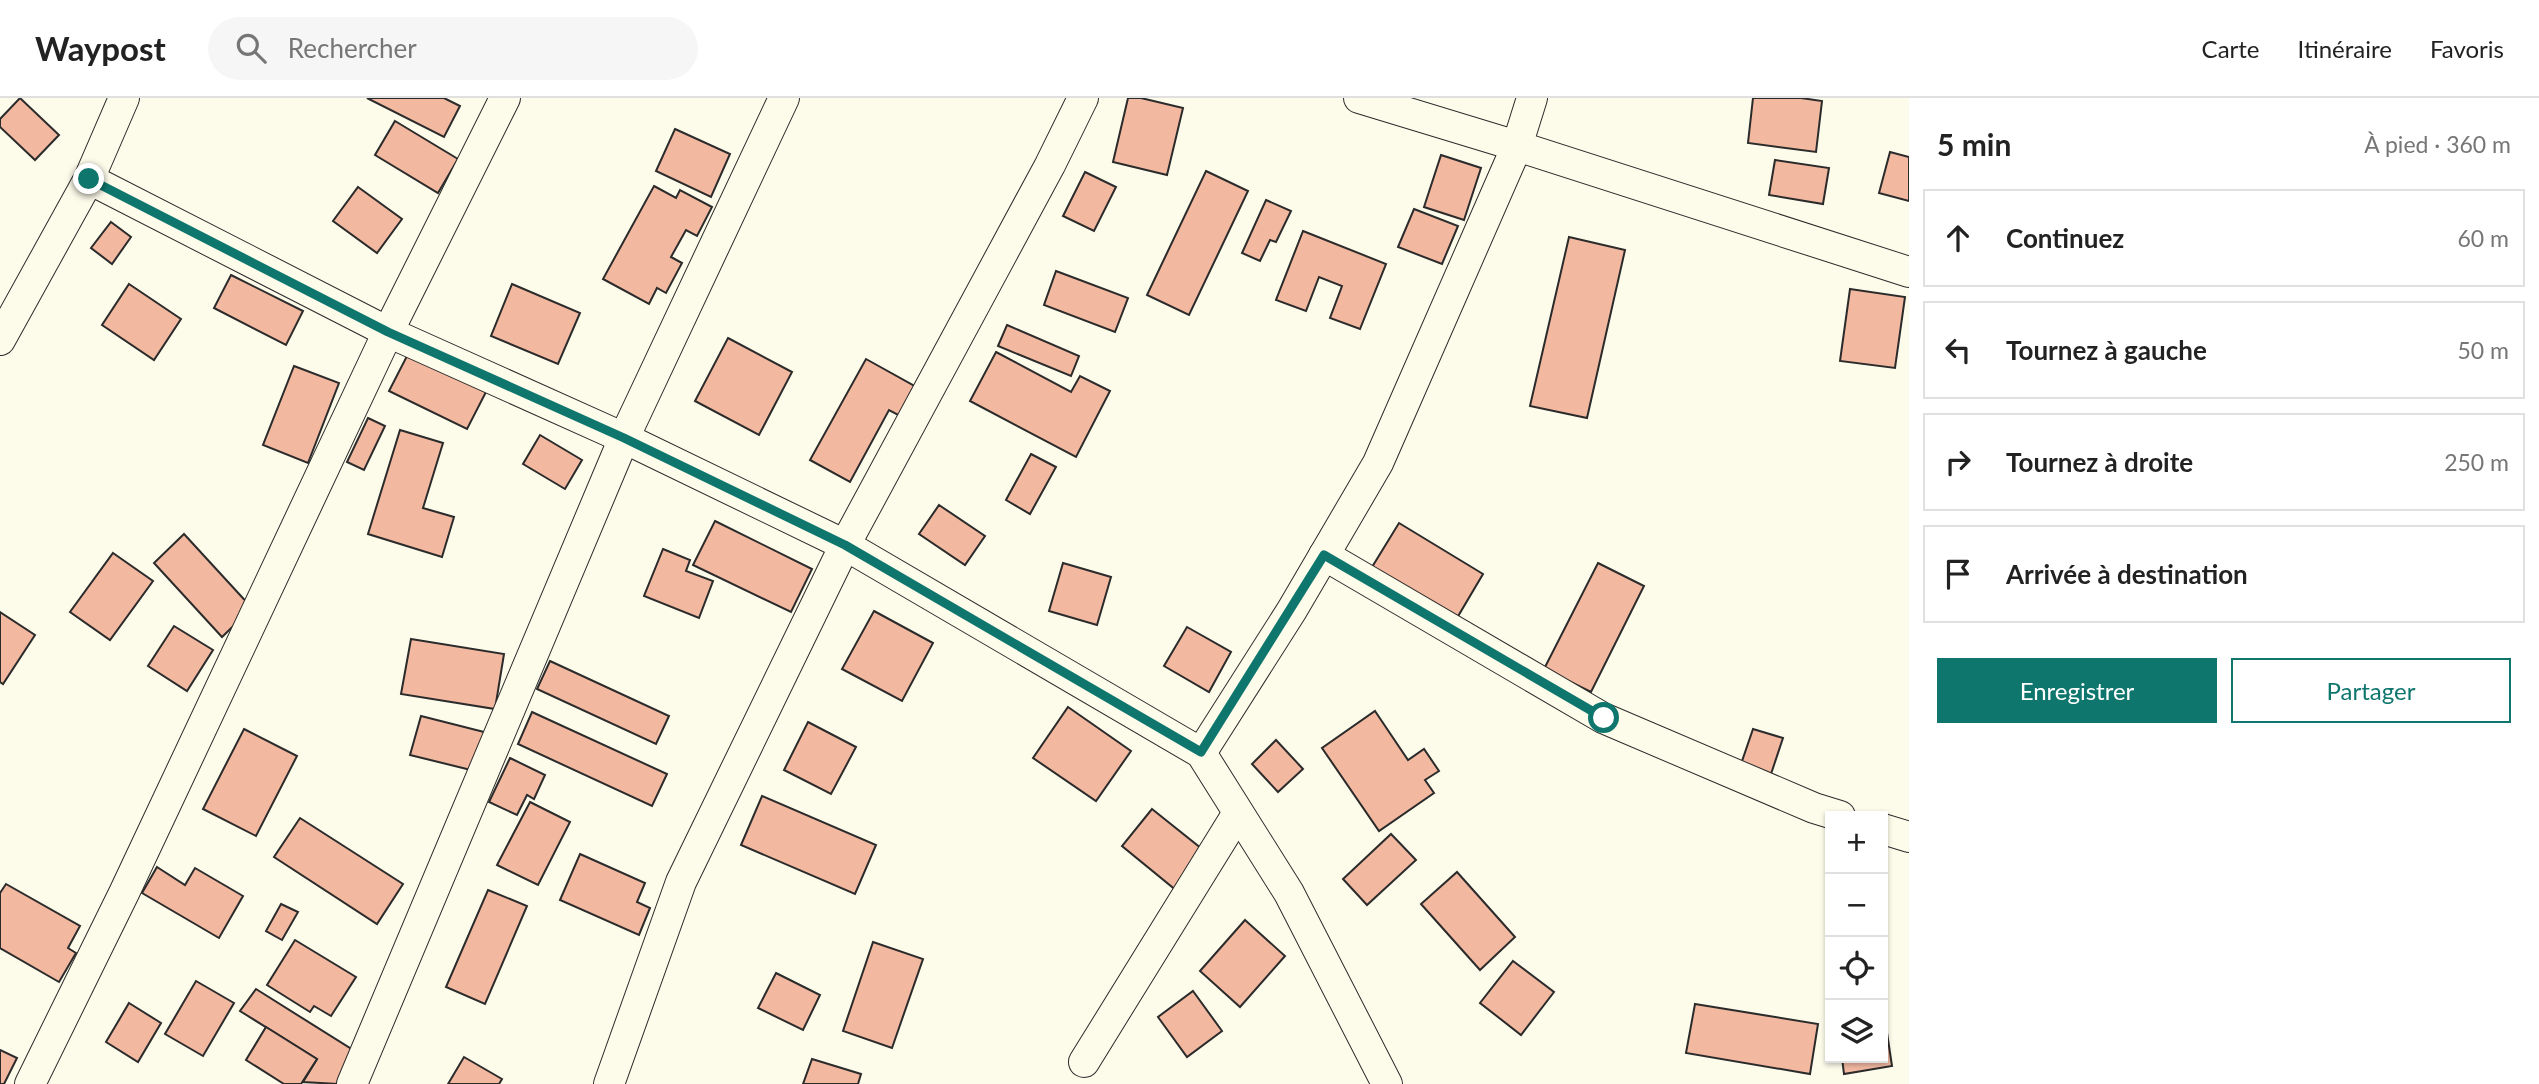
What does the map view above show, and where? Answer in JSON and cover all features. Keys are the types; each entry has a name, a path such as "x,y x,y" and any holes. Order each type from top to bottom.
{"street":[{"path":"0,340 89,179 124,98"},
{"path":"30,1084 130,881 388,332 505,98"},
{"path":"352,1084 624,438 784,98"},
{"path":"609,1084 681,882 845,545 1050,165 1083,98"},
{"path":"1359,98 1909,272"},
{"path":"1201,752 1378,463 1517,146 1532,98"},
{"path":"89,179 388,332 624,438 845,545 1201,752 1289,893 1387,1084"},
{"path":"1324,555 1604,718 1825,811"},
{"path":"1084,1062 1238,813"},
{"path":"1888,831 1909,837"}],"building":[{"path":"20,98 59,135 35,160 0,127 0,119"},
{"path":"367,98 444,98 460,106 444,137"},
{"path":"1128,98 1141,98 1183,108 1167,175 1113,162"},
{"path":"1753,98 1822,101 1816,152 1748,143"},
{"path":"395,121 458,159 438,193 375,155"},
{"path":"675,129 730,154 711,197 656,171"},
{"path":"1890,152 1909,157 1909,201 1879,193"},
{"path":"1441,155 1481,168 1464,220 1424,207"},
{"path":"1775,160 1829,168 1823,204 1769,195"},
{"path":"1206,171 1248,191 1189,315 1147,295"},
{"path":"1085,172 1116,187 1094,231 1063,216"},
{"path":"654,186 676,198 680,190 712,207 697,236 686,230 671,257 682,263 666,293 657,288 649,304 603,279"},
{"path":"358,187 402,219 377,253 333,221"},
{"path":"1266,200 1291,211 1276,242 1270,240 1260,261 1242,253"},
{"path":"1414,209 1458,226 1442,264 1398,247"},
{"path":"111,222 131,237 112,264 91,248"},
{"path":"1303,231 1386,264 1360,329 1330,318 1342,286 1319,277 1306,311 1276,300"},
{"path":"1569,237 1625,250 1587,418 1530,406"},
{"path":"1056,271 1128,298 1115,332 1044,305"},
{"path":"231,275 303,311 286,345 214,308"},
{"path":"129,284 181,319 154,360 102,325"},
{"path":"512,284 580,313 558,364 491,336"},
{"path":"1850,289 1905,297 1895,368 1840,361"},
{"path":"1007,325 1079,356 1071,376 998,346"},
{"path":"728,338 792,372 759,435 695,401"},
{"path":"996,352 1071,392 1080,376 1110,391 1076,457 970,401"},
{"path":"408,354 486,392 467,429 389,391"},
{"path":"866,359 918,388 902,417 889,410 850,482 810,460"},
{"path":"294,366 339,383 308,463 263,445"},
{"path":"368,418 385,426 364,470 347,462"},
{"path":"400,430 443,443 423,508 454,517 442,557 368,534"},
{"path":"540,435 582,460 565,489 523,464"},
{"path":"1031,454 1056,467 1030,514 1006,500"},
{"path":"939,505 985,536 965,565 919,534"},
{"path":"715,521 812,569 791,612 693,565"},
{"path":"1399,523 1483,574 1454,623 1369,572"},
{"path":"184,534 252,608 222,637 154,563"},
{"path":"663,549 690,560 686,571 713,581 699,618 644,596"},
{"path":"113,553 153,581 110,640 70,612"},
{"path":"1063,563 1111,577 1097,625 1049,611"},
{"path":"1598,563 1644,586 1591,692 1544,669"},
{"path":"874,611 933,643 902,701 842,669"},
{"path":"0,612 35,635 3,684 0,682"},
{"path":"174,626 213,650 187,691 148,666"},
{"path":"1187,627 1231,652 1209,692 1164,666"},
{"path":"411,639 504,654 495,709 401,694"},
{"path":"550,661 669,716 656,744 537,689"},
{"path":"1068,707 1131,751 1096,801 1033,758"},
{"path":"1375,711 1408,760 1424,749 1439,771 1425,780 1434,793 1379,831 1322,748"},
{"path":"532,712 667,774 652,806 518,744"},
{"path":"421,716 488,733 479,772 410,755"},
{"path":"808,722 856,747 831,794 784,770"},
{"path":"244,729 297,756 256,836 203,809"},
{"path":"1753,729 1783,738 1771,774 1741,764"},
{"path":"1276,740 1303,769 1278,792 1252,764"},
{"path":"510,758 545,775 534,799 527,795 517,815 489,802"},
{"path":"762,796 876,845 855,894 741,845"},
{"path":"530,802 570,822 538,885 497,865"},
{"path":"1152,809 1207,853 1177,891 1122,846"},
{"path":"300,818 403,884 377,924 274,857"},
{"path":"1391,834 1416,860 1367,905 1343,879"},
{"path":"580,854 645,883 637,902 650,908 639,935 560,900"},
{"path":"157,867 185,885 195,868 243,896 219,938 142,893"},
{"path":"1457,872 1515,937 1480,970 1421,904"},
{"path":"6,884 80,926 68,948 76,953 59,982 0,948 0,893"},
{"path":"488,890 527,906 485,1004 446,987"},
{"path":"281,904 298,912 282,940 266,931"},
{"path":"1245,920 1285,956 1240,1007 1200,971"},
{"path":"295,940 356,977 331,1016 314,1006 310,1012 267,985"},
{"path":"873,942 923,959 892,1048 843,1031"},
{"path":"1513,961 1554,992 1521,1035 1480,1003"},
{"path":"776,973 820,995 803,1030 758,1008"},
{"path":"196,981 234,1003 203,1056 165,1034"},
{"path":"256,989 353,1050 338,1084 303,1082 317,1059 240,1011"},
{"path":"1193,991 1222,1031 1187,1057 1158,1017"},
{"path":"129,1003 161,1023 138,1062 106,1042"},
{"path":"1695,1004 1818,1024 1810,1074 1686,1053"},
{"path":"266,1027 317,1059 301,1084 284,1084 246,1060"},
{"path":"1888,1039 1892,1066 1844,1074 1843,1063 1888,1063"},
{"path":"0,1050 17,1058 4,1084 0,1084"},
{"path":"464,1057 502,1079 499,1084 448,1084"},
{"path":"812,1059 861,1074 858,1084 803,1084"}],"route":[{"path":"89,179 388,332 624,438 845,545 1201,752 1324,555 1604,718"}]}
